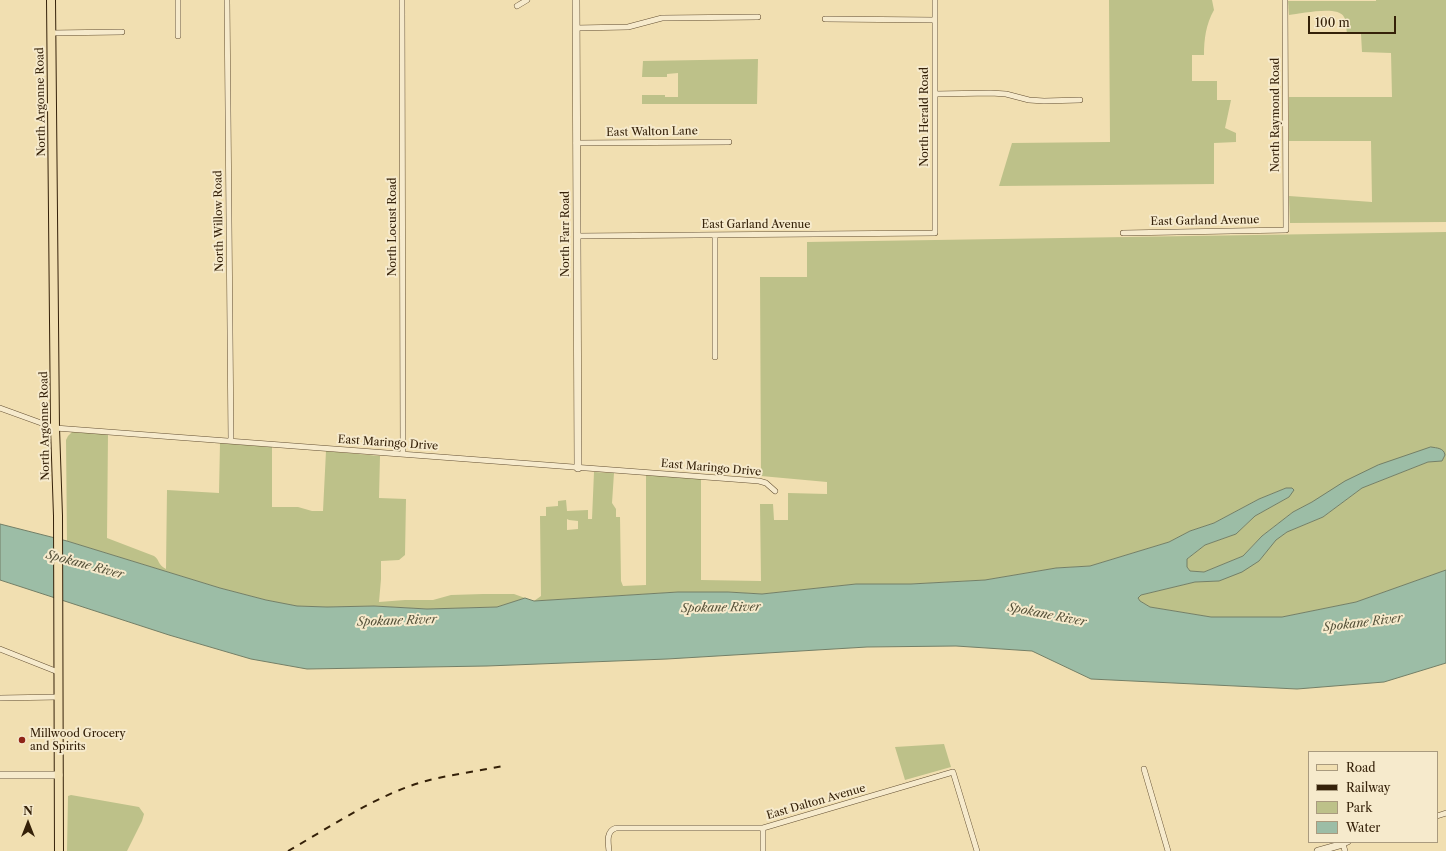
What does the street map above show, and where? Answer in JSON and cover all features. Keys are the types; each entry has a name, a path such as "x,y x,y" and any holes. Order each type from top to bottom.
{"main road":[{"name":"North Argonne Road","path":"51,0 55,428 58,516 59,851"}],"street":[{"path":"178,0 178,36"},
{"name":"North Willow Road","path":"227,0 231,441"},
{"name":"North Locust Road","path":"402,0 403,454"},
{"path":"518,6 528,0"},
{"name":"North Farr Road","path":"576,0 578,468"},
{"name":"North Herald Road","path":"935,0 935,234"},
{"name":"North Raymond Road","path":"1285,0 1286,230"},
{"path":"576,28 628,27 662,18 758,17"},
{"path":"825,19 935,20"},
{"path":"51,33 122,32"},
{"path":"935,94 991,93 1006,94 1029,100 1080,100"},
{"name":"East Walton Lane","path":"576,143 729,142"},
{"name":"East Garland Avenue","path":"1123,232 1286,230"},
{"name":"East Garland Avenue","path":"577,236 935,234"},
{"path":"715,236 715,357"},
{"name":"East Maringo Drive","path":"0,408 55,428 759,481 766,483 775,491"},
{"path":"0,649 58,672"},
{"path":"0,698 58,697"},
{"path":"1144,769 1168,851"},
{"name":"East Dalton Avenue","path":"608,851 608,836 610,831 618,828 763,828 953,772 977,851"},
{"path":"0,775 59,775"},
{"path":"763,828 763,851"},
{"path":"1318,851 1346,843 1345,851"}],"green space":[{"path":"1109,0 1212,0 1214,10 1206,32 1204,55 1192,55 1192,81 1217,81 1217,100 1231,100 1225,128 1236,133 1236,142 1214,143 1214,184 999,186 1012,143 1110,142"},
{"path":"1446,0 1446,222 1290,223 1289,196 1372,202 1371,141 1289,141 1289,97 1392,97 1391,53 1362,52 1361,34 1347,33 1345,19 1340,13 1335,11 1327,11 1289,15 1288,1"},
{"path":"758,59 757,104 642,104 642,95 665,95 665,97 678,97 678,73 667,74 667,77 642,77 643,61"},
{"path":"1446,232 1446,570 1356,602 1282,617 1211,617 1150,607 1138,598 1141,595 1195,582 1219,581 1259,561 1275,540 1287,532 1323,517 1362,488 1428,462 1442,461 1445,455 1312,502 1293,512 1262,536 1243,556 1204,572 1190,571 1187,567 1187,559 1205,545 1236,534 1255,516 1289,497 1286,488 1259,499 1214,523 1190,531 1169,542 1090,566 1056,568 985,580 911,584 856,584 762,594 678,592 534,601 541,596 540,516 546,516 546,507 558,506 558,501 566,500 567,511 588,510 588,519 592,519 594,472 614,473 612,503 616,509 616,517 620,517 621,581 623,586 646,585 646,475 701,479 701,580 761,581 760,504 773,504 774,520 788,520 788,493 827,494 827,482 761,476 760,277 807,277 807,242","holes":["567,519 578,521 578,529 567,530"]},
{"path":"72,432 108,434 107,538 154,556 166,569 167,490 219,493 220,443 272,447 272,507 298,507 312,511 323,511 326,451 380,456 379,498 406,499 405,555 399,560 381,561 379,602 433,600 451,595 483,594 514,594 525,598 497,607 427,609 374,606 296,606 220,588 67,541 66,440"},
{"path":"944,744 951,767 905,780 895,747"},
{"path":"71,795 139,807 144,814 127,851 67,851 68,796"}],"water":[{"name":"Spokane River","path":"1431,447 1443,451 1445,455 1442,461 1428,462 1362,488 1323,517 1287,532 1276,540 1259,561 1242,572 1219,581 1195,582 1141,595 1138,598 1150,607 1211,617 1282,617 1356,602 1446,570 1446,663 1384,682 1297,689 1091,679 1032,651 956,646 867,647 667,659 487,666 307,669 251,659 169,635 0,580 0,524 67,541 220,588 266,600 297,606 374,606 427,609 497,607 525,598 534,601 678,592 762,594 856,584 911,584 985,580 1056,568 1090,566 1169,542 1190,531 1214,523 1259,499 1286,488 1292,488 1294,490 1289,497 1255,516 1236,534 1205,545 1187,559 1187,567 1190,571 1204,572 1243,556 1262,536 1293,512 1345,481 1378,465"}],"railway":[{"path":"288,851 373,802 390,794 426,781 507,765"}],"place":[{"name":"Millwood Grocery and Spirits","path":"22,740"}]}
